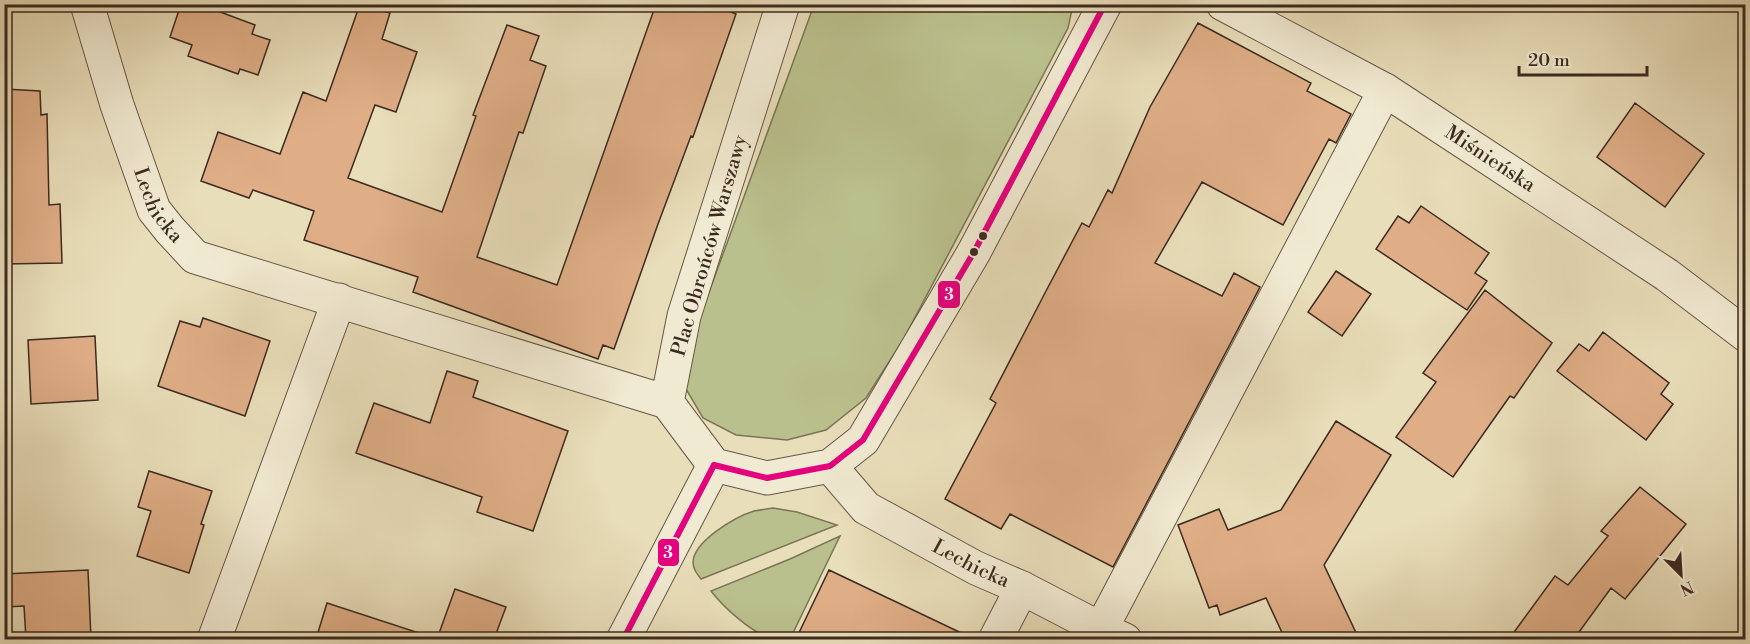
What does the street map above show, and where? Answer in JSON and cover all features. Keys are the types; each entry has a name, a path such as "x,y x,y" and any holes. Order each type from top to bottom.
{"street":[{"name":"Lechicka","path":"87,4 117,105 154,210 195,257 667,402"},
{"name":"Plac Obrońców Warszawy","path":"667,402 684,316 783,4"},
{"path":"667,402 714,465 767,478 830,466 863,440 974,252 1106,4"},
{"name":"Miśnieńska","path":"1222,4 1385,90 1667,275 1746,335"},
{"path":"1113,634 1385,90"},
{"path":"214,639 339,300"},
{"path":"623,639 714,465"},
{"name":"Lechicka","path":"830,466 866,508 976,568 1022,588 1113,634"},
{"path":"995,639 1022,588"}],"green space":[{"path":"814,5 1073,5 1068,28 903,340 866,398 826,430 787,440 736,435 703,418 686,389 685,358"},
{"path":"773,508 797,512 837,525 701,579 694,569 693,562 700,546 708,538 746,514"},
{"path":"840,536 790,639 773,640 755,631 730,612 711,591 790,559"}],"building":[{"path":"181,4 199,4 255,25 252,34 270,40 258,75 240,69 238,74 188,56 192,45 170,37"},
{"path":"360,4 390,13 382,39 417,52 396,112 375,105 348,178 442,212 476,116 473,115 507,25 539,36 530,60 546,66 523,133 519,132 477,257 557,285 656,4 711,4 736,14 614,349 603,345 598,359 413,292 418,277 304,240 314,211 253,190 249,198 201,181 218,132 280,154 303,92 326,101"},
{"path":"1198,23 1311,83 1307,91 1351,114 1336,143 1329,139 1283,225 1202,182 1155,263 1222,296 1234,273 1260,287 1113,567 1010,514 1001,529 945,499 996,403 990,399 1082,223 1089,227 1108,190 1112,193 1150,107"},
{"path":"4,89 40,91 41,115 47,114 49,205 60,204 62,263 4,264"},
{"path":"1635,103 1704,154 1665,207 1597,157"},
{"path":"1421,206 1489,253 1475,273 1487,281 1467,310 1376,249 1398,216 1409,223"},
{"path":"1336,271 1371,294 1342,336 1308,312"},
{"path":"1485,290 1552,343 1514,398 1510,396 1453,477 1396,437 1436,382 1423,373"},
{"path":"203,318 270,341 245,416 158,386 180,321 200,327"},
{"path":"1603,332 1669,383 1661,394 1673,404 1646,440 1557,371 1579,344 1589,351"},
{"path":"95,336 98,400 31,404 28,340"},
{"path":"447,371 478,381 473,397 568,431 533,531 477,512 482,497 356,453 374,403 430,423"},
{"path":"1336,421 1391,455 1324,565 1359,639 1285,639 1266,598 1220,615 1217,605 1209,608 1178,525 1219,509 1228,530 1281,510"},
{"path":"149,471 212,491 189,573 137,556 151,511 138,507"},
{"path":"1640,487 1686,524 1625,599 1611,588 1574,639 1509,639 1555,576 1568,585 1608,536 1601,531"},
{"path":"88,570 91,639 26,639 24,606 4,607 4,574"},
{"path":"829,570 974,639 796,639"},
{"path":"455,589 506,607 494,639 437,639"},
{"path":"327,603 419,633 418,639 316,639"}],"transit line":[{"name":"3","path":"714,465 767,478 830,466 863,440 974,252 1105,4"},
{"name":"3","path":"623,640 714,465"}]}
